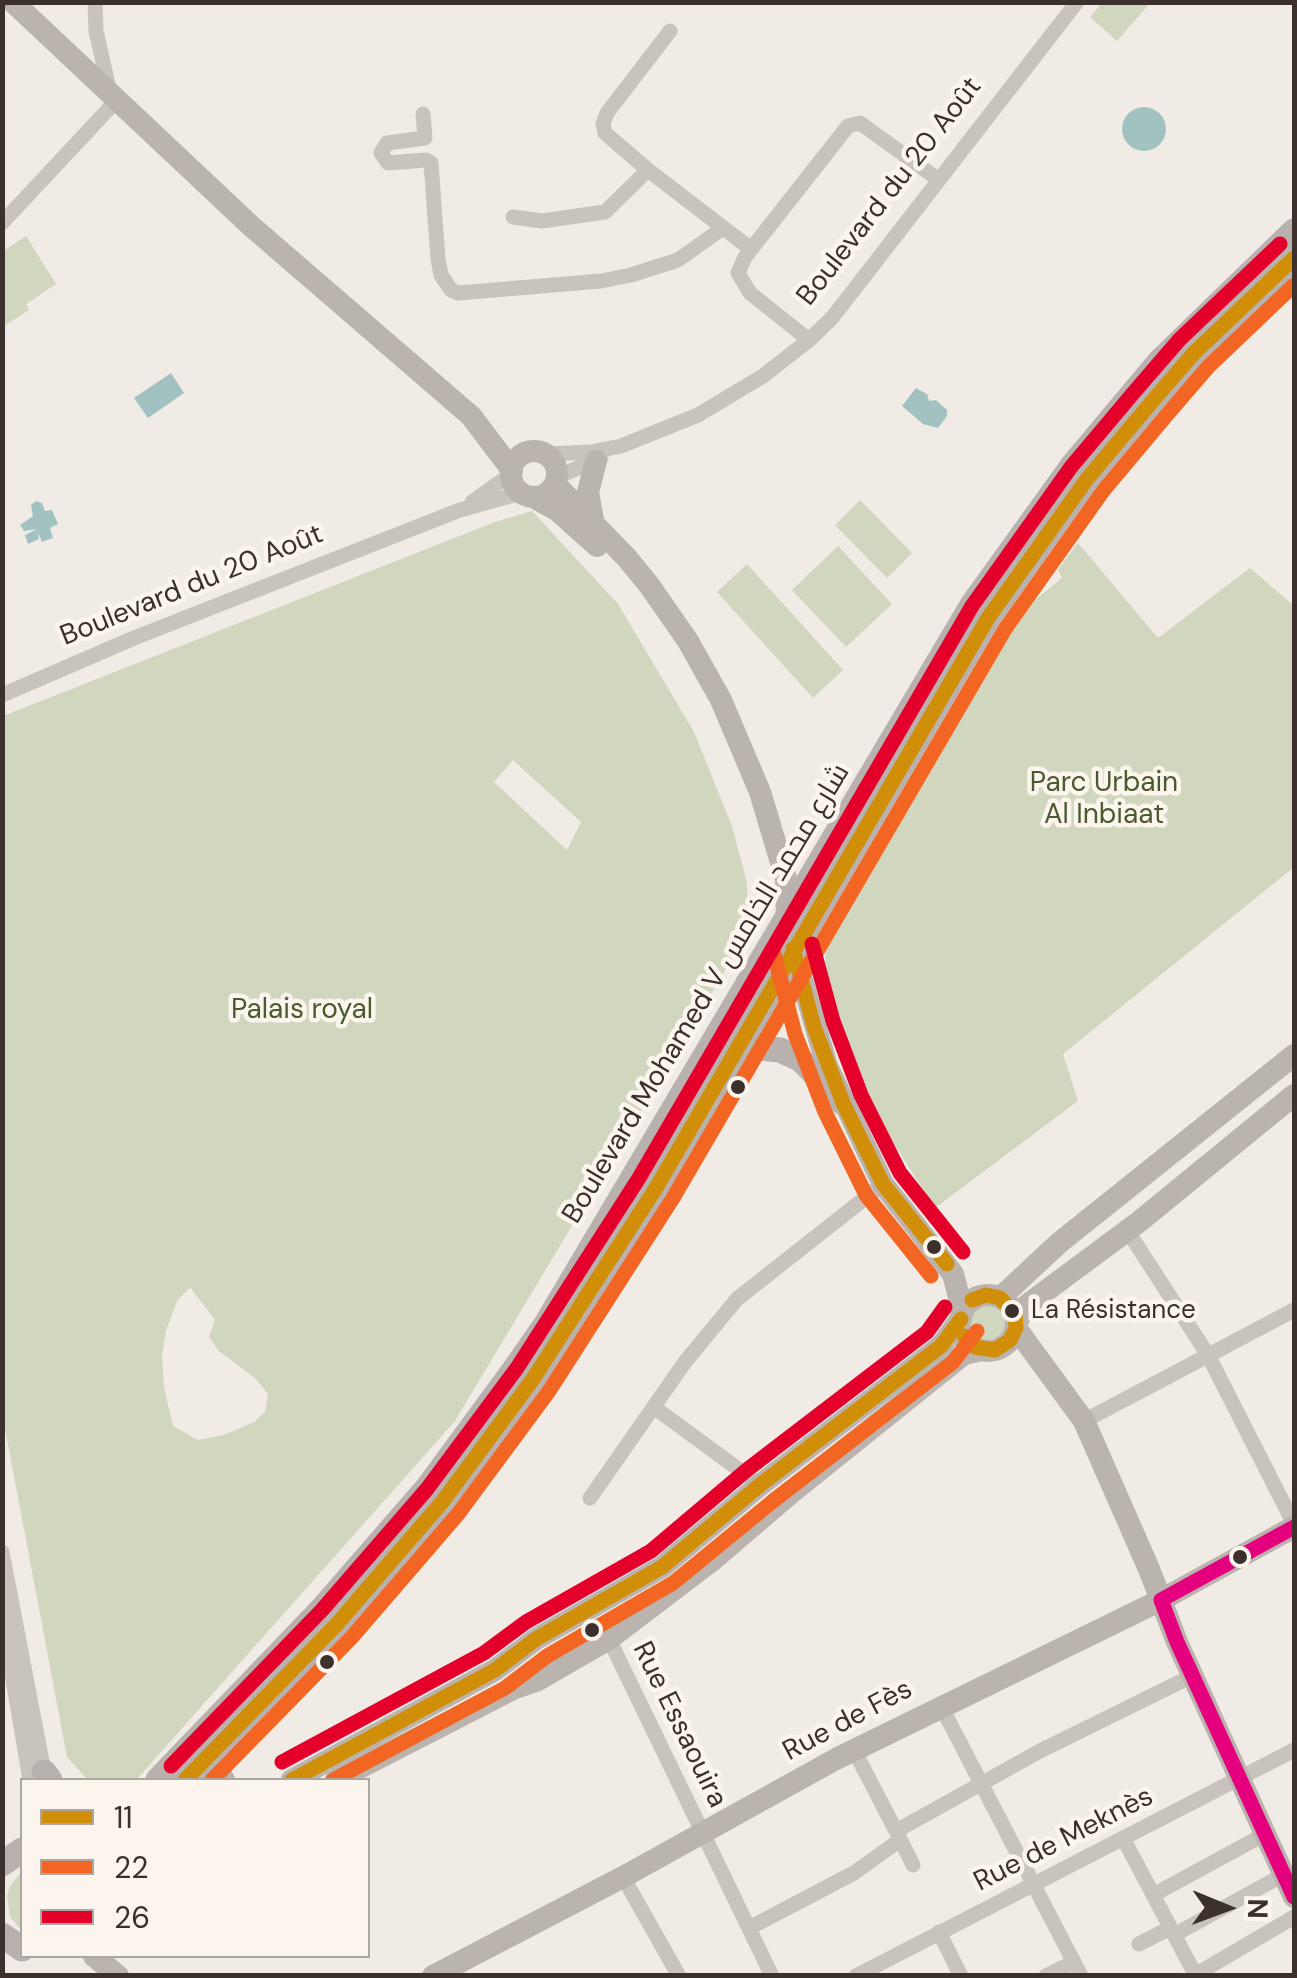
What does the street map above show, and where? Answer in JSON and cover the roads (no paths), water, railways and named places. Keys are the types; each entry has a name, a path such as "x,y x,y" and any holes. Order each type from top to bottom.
{"main road":[{"name":"Boulevard Mohamed V شارع محمد الخامس","path":"160,1778 436,1494 546,1324 972,605 1072,466 1159,362 1294,231"},
{"name":"Boulevard Mohamed V شارع محمد الخامس","path":"187,1778 337,1624 436,1494 533,1379 656,1188 988,618 1043,538 1125,432 1194,353 1294,258"},
{"path":"737,1046 780,1050 800,1060 842,1104"}],"street":[{"path":"95,2 96,30 113,97"},
{"name":"Boulevard du 20 Août","path":"556,481 622,446 698,415 763,376 809,340 832,318 1077,2"},
{"path":"14,3 251,226 476,421 542,453 555,464 556,481 627,558 669,612 728,715 760,792 788,892 790,955 842,1104 883,1184 958,1284 964,1336 988,1350 1046,1371"},
{"path":"670,32 607,113 605,133 751,249"},
{"path":"2,223 113,97"},
{"path":"423,114 425,138 387,143 381,153 388,163 431,163 441,275 451,290 458,293 602,282 632,275 678,260 723,228"},
{"path":"809,340 741,281 740,265 848,126 855,122 867,127 939,180"},
{"path":"514,217 542,221 606,212 648,170"},
{"path":"476,421 519,483 558,511 606,555 654,613 692,669 736,760 778,903 787,919"},
{"name":"Boulevard du 20 Août","path":"542,453 622,446"},
{"path":"519,483 520,456 542,453"},
{"path":"594,523 588,492 596,461"},
{"path":"519,483 545,494 556,481"},
{"name":"Boulevard du 20 Août","path":"2,695 519,483"},
{"path":"296,1778 496,1670 536,1639 662,1567 760,1484 940,1346 978,1296 997,1296 1294,1056"},
{"path":"340,1778 515,1688 538,1680 609,1639 714,1559 964,1354 988,1350 1010,1340 1027,1305 1294,1095"},
{"path":"590,1498 686,1362 737,1298 883,1184"},
{"path":"1127,1230 1208,1355 1294,1525"},
{"path":"946,1264 1010,1305 1016,1325 1084,1421 1192,1676 1268,1833 1294,1897"},
{"path":"1084,1421 1294,1310"},
{"path":"654,1408 760,1484"},
{"name":"Rue de Fès","path":"432,1976 704,1834 854,1750 1161,1600 1294,1525"},
{"path":"2,1552 43,1778"},
{"path":"2,1615 43,1778"},
{"name":"Rue Essaouira","path":"609,1639 772,1976"},
{"path":"749,1928 854,1873 898,1836 981,1785 1192,1676"},
{"path":"942,1706 1078,1969 1046,1976"},
{"path":"854,1750 912,1864"},
{"name":"Rue de Meknès","path":"856,1976 876,1971 939,1932 1294,1750"},
{"path":"209,1755 223,1778"},
{"path":"1153,1895 1268,1833"},
{"path":"1122,1838 1196,1975 1294,1917"},
{"path":"1139,1944 1285,1874"},
{"path":"623,1877 679,1976"},
{"path":"939,1932 961,1976"},
{"path":"96,1958 118,1976"}],"water":[{"path":"1144,107 1159,114 1166,129 1159,144 1144,151 1129,144 1122,129 1129,114"},
{"path":"171,373 184,393 148,418 134,398"},
{"path":"916,388 927,394 929,401 936,400 947,410 938,428 923,424 902,406"},
{"path":"36,501 42,503 45,511 52,510 58,524 50,528 53,538 42,542 38,532 39,539 28,544 25,535 37,529 24,531 20,525 33,516 31,505"}],"place":[{"name":"La Résistance","path":"1012,1311"}],"park label":[{"name":"Parc Urbain Al Inbiaat","path":"1104,800"},
{"name":"Palais royal","path":"302,1011"}]}
